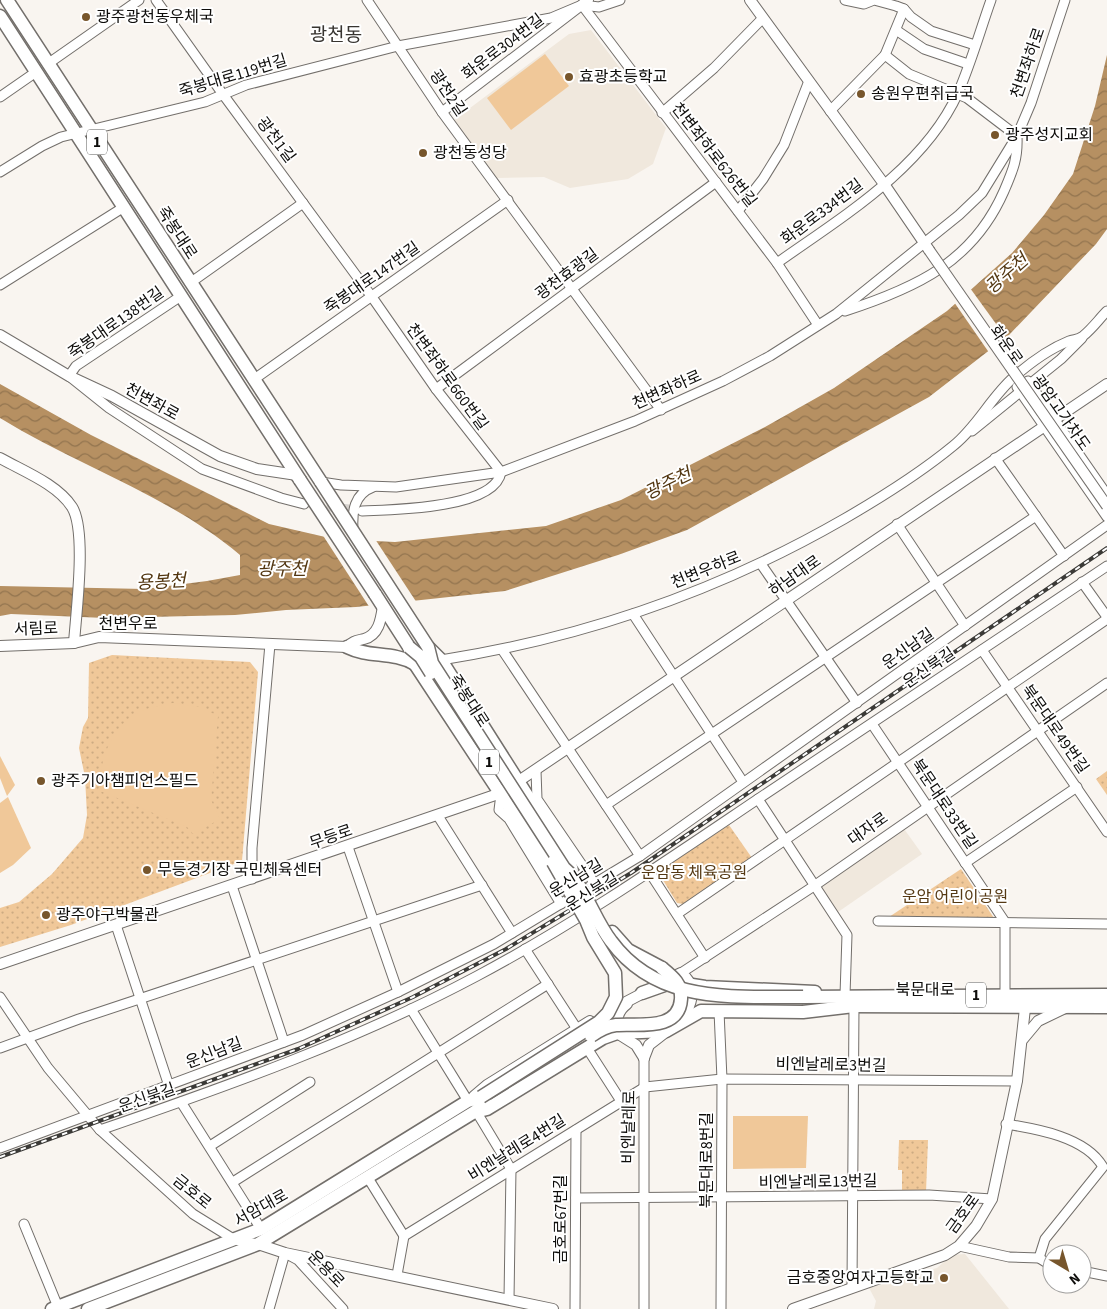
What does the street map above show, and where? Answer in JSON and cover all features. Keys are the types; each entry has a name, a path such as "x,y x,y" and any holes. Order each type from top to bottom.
{"main road":[{"name":"죽봉대로","path":"7,0 321,482"},
{"name":"죽봉대로","path":"0,16 409,647 421,658 513,798 558,871 567,878"},
{"name":"1","path":"321,482 428,647"},
{"path":"347,647 359,653 404,658 415,664"},
{"path":"409,647 415,664 554,875 567,878 570,863 441,660 428,647"},
{"name":"죽봉대로","path":"428,647 432,663 564,868 567,878"},
{"name":"1","path":"567,878 591,917 630,962 670,986 694,994 803,1001"},
{"path":"478,1103 601,1029 614,1025 666,1022 676,1013 681,1004 682,993 675,978 628,950 591,917"},
{"path":"478,1103 599,1022 613,1006 617,986 615,973 592,937 591,917"},
{"path":"642,993 673,982 705,987 804,990 844,995"},
{"name":"북문대로","path":"803,1001 854,1006 1025,1001 1107,994"},
{"name":"북문대로","path":"803,1001 844,995 1006,995 1025,1001 1068,1007 1107,1008"},
{"path":"478,1103 487,1108 587,1048 617,1033 666,1031 701,1011 804,1012 854,1006"},
{"name":"서암대로","path":"88,1309 258,1244 368,1178 478,1103"},
{"name":"서암대로","path":"55,1308 261,1229 478,1103"}],"street":[{"path":"49,63 139,0"},
{"name":"광천1길","path":"156,0 372,297"},
{"name":"광천2길","path":"367,0 442,112 661,410"},
{"name":"화운로304번길","path":"398,46 551,18 585,2 600,7 620,0"},
{"path":"750,0 884,184 957,289"},
{"path":"845,0 864,4 874,0 904,9 910,17 930,31 975,45"},
{"name":"화운로334번길","path":"777,263 884,184 920,149 957,94 991,0"},
{"name":"천변좌하로","path":"321,482 374,487 426,484 501,472 661,410 724,381 818,326 926,246 982,193 1017,136 1037,86 1065,0"},
{"name":"화운로304번길","path":"442,112 585,2"},
{"name":"천변좌하로626번길","path":"585,2 662,113 777,263 818,326"},
{"path":"830,111 884,55 904,9"},
{"path":"662,113 714,68 763,18"},
{"path":"896,30 924,49 968,64"},
{"name":"죽봉대로119번길","path":"0,172 53,140 205,102 222,93 246,85 398,46"},
{"path":"884,55 909,74 967,98 1017,136"},
{"path":"0,97 36,72"},
{"path":"738,211 763,179 784,145 809,81"},
{"name":"천변좌하로","path":"836,314 877,300 912,285 936,272 967,248 984,228 999,204 1017,160 1017,136"},
{"name":"광천효광길","path":"436,389 716,182"},
{"name":"죽봉대로147번길","path":"253,380 508,200"},
{"path":"190,282 303,203"},
{"path":"0,285 124,207"},
{"name":"화운로","path":"957,289 981,313 1107,494"},
{"name":"화운로","path":"957,289 972,324 1107,518"},
{"name":"광암고가차도","path":"957,289 1107,506"},
{"name":"죽봉대로138번길","path":"69,376 76,366 180,296"},
{"name":"천변좌하로660번길","path":"372,297 436,389 501,472"},
{"name":"천변우하로","path":"1029,383 1061,359 1107,311"},
{"name":"천변좌로","path":"0,335 69,376 112,396 220,456 257,469 298,477"},
{"name":"천변우하로","path":"955,445 1003,386 1028,364 1069,341 1082,338"},
{"path":"69,376 109,408 202,469 281,498 304,504"},
{"name":"하남대로","path":"501,793 520,782 897,524 1107,384"},
{"name":"천변우하로","path":"441,660 503,651 579,631 633,614 698,590 760,564 872,503 916,475 955,445 1019,390"},
{"name":"천변우로","path":"0,458 57,492 72,507 79,531 74,643 99,637 347,647 354,640 366,638 376,630 381,622 383,606"},
{"path":"995,458 1064,556"},
{"name":"천변좌하로","path":"362,511 413,509 448,504 469,498 492,486 500,478 501,472"},
{"path":"353,530 354,505 367,489 374,487"},
{"path":"606,805 768,698 1036,516"},
{"path":"897,524 965,626"},
{"name":"운신남길","path":"0,1148 284,1042 398,992 512,933 640,856 1107,524"},
{"path":"760,564 787,600 857,703"},
{"name":"운신북길","path":"100,1130 181,1102 296,1058 411,1009 525,950 650,873 1107,566"},
{"path":"1082,582 1107,618"},
{"path":"633,614 743,782"},
{"name":"북문대로49번길","path":"954,725 1107,618"},
{"name":"서림로","path":"0,646 74,643"},
{"path":"252,879 252,848 270,644"},
{"name":"북문대로49번길","path":"982,650 1107,832"},
{"path":"503,651 640,856"},
{"name":"대자로","path":"642,993 705,958 814,886 1107,683"},
{"name":"북문대로33번길","path":"872,724 1005,922"},
{"name":"북문대로33번길","path":"677,914 954,725"},
{"path":"536,771 537,799 595,884"},
{"name":"북문대로49번길","path":"1019,826 1077,787"},
{"path":"501,793 499,810 509,819 561,904"},
{"name":"무등로","path":"0,964 348,847 501,793"},
{"path":"758,799 847,935 844,995"},
{"path":"438,816 512,933"},
{"name":"북문대로33번길","path":"965,863 1019,826"},
{"path":"348,847 398,992"},
{"path":"650,873 705,958"},
{"path":"0,1048 26,1037 482,885"},
{"path":"232,886 284,1042"},
{"path":"878,921 1107,924"},
{"path":"1005,922 1006,995"},
{"path":"116,926 169,1086"},
{"path":"525,950 577,1028"},
{"path":"644,1058 649,1045 686,1014 690,1006 693,994 689,984 680,973"},
{"path":"233,1182 548,984"},
{"path":"642,993 622,1007 616,1019 617,1033 636,1045 644,1058"},
{"name":"서암대로","path":"478,1103 487,1085 577,1028 642,993"},
{"name":"금호로","path":"0,997 26,1037 86,1116 182,1205 235,1240 258,1244 285,1253 509,1299 535,1307 553,1309"},
{"name":"금호로","path":"793,1309 852,1286 928,1263 959,1246 976,1226 992,1199 1006,1124 1017,1081 1025,1001"},
{"path":"852,1286 854,1006"},
{"path":"1022,1040 1038,1021 1068,1007"},
{"path":"411,1009 438,1054 478,1103 511,1169 509,1299"},
{"name":"북문대로8번길","path":"719,1011 722,1079 723,1198 721,1309"},
{"path":"587,1048 621,1100"},
{"name":"비엔날레로","path":"644,1058 644,1309"},
{"name":"비엔날레로3번길","path":"645,1087 722,1079 854,1078 893,1081 1017,1081"},
{"path":"210,1146 310,1082"},
{"name":"비엔날레로4번길","path":"404,1236 576,1130 621,1100 645,1087"},
{"path":"181,1102 261,1229"},
{"path":"1006,1124 1056,1133 1091,1154 1105,1169 1045,1239 1039,1258"},
{"name":"금호로67번길","path":"575,1309 576,1130"},
{"path":"368,1178 404,1236 397,1275"},
{"name":"비엔날레로13번길","path":"643,1197 723,1198 929,1195 992,1199"},
{"path":"576,1198 643,1197"},
{"path":"24,1224 55,1308"},
{"path":"959,1246 1010,1257 1039,1258 1042,1260"},
{"path":"270,1309 285,1253"},
{"name":"운용로","path":"285,1253 298,1260 343,1309"},
{"path":"1092,1273 1107,1276"}],"shaded area":[{"name":"효광초등학교","path":"591,30 666,128 653,164 628,179 570,188 544,177 497,178 454,120 569,34"},
{"path":"902,826 922,854 838,912 819,884"},
{"name":"금호중앙여자고등학교","path":"965,1254 1009,1309 874,1309 876,1301 869,1288 937,1268 952,1255"}],"green space":[{"path":"545,54 569,86 511,130 487,98"},
{"path":"112,655 250,662 258,672 242,861 71,925 0,947 0,908 19,902 52,874 83,838 87,815 85,777 79,748 83,727 88,718 89,663"},
{"path":"173,703 200,707 218,716 211,800 220,819 193,834 187,827 100,791 101,768 104,757 114,735 121,726 139,712 152,707"},
{"path":"0,756 15,785 7,796 0,778"},
{"path":"1107,771 1107,795 1096,779"},
{"path":"8,797 31,848 13,865 0,873 0,803"},
{"name":"운암동 체육공원","path":"729,825 752,858 683,904 677,903 658,872"},
{"name":"운암 어린이공원","path":"961,869 996,921 889,917"},
{"path":"733,1116 808,1116 806,1168 733,1169"},
{"path":"899,1140 928,1140 926,1192 902,1191 902,1170 898,1170"}],"water":[{"name":"광주천","path":"1107,55 1107,229 1096,244 1009,335 929,397 687,530 618,555 505,591 356,607 286,610 235,615 105,618 11,614 0,616 0,586 145,589 207,581 240,575 240,555 184,515 0,418 0,384 91,435 269,524 334,539 395,542 546,526 621,500 765,427 834,388 947,311 1012,253 1044,215 1073,174 1095,106"}],"pier":[{"path":"970,288 1007,339 990,354 954,302"},
{"path":"322,534 375,539 417,603 370,608"}],"tunnel":[{"path":"313,505 359,510"}],"railway":[{"path":"0,1157 298,1049 413,997 506,949 631,873 1107,548"}],"place":[{"name":"광주광천동우체국","path":"86,17"},
{"name":"효광초등학교","path":"569,77"},
{"name":"송원우편취급국","path":"861,94"},
{"name":"광주성지교회","path":"995,135"},
{"name":"광천동성당","path":"423,153"},
{"name":"광주기아챔피언스필드","path":"41,781"},
{"name":"무등경기장 국민체육센터","path":"147,870"},
{"name":"광주야구박물관","path":"46,915"},
{"name":"금호중앙여자고등학교","path":"944,1278"}],"district":[{"name":"광천동","path":"336,35"}],"water label":[{"name":"용봉천","path":"161,582"}]}
